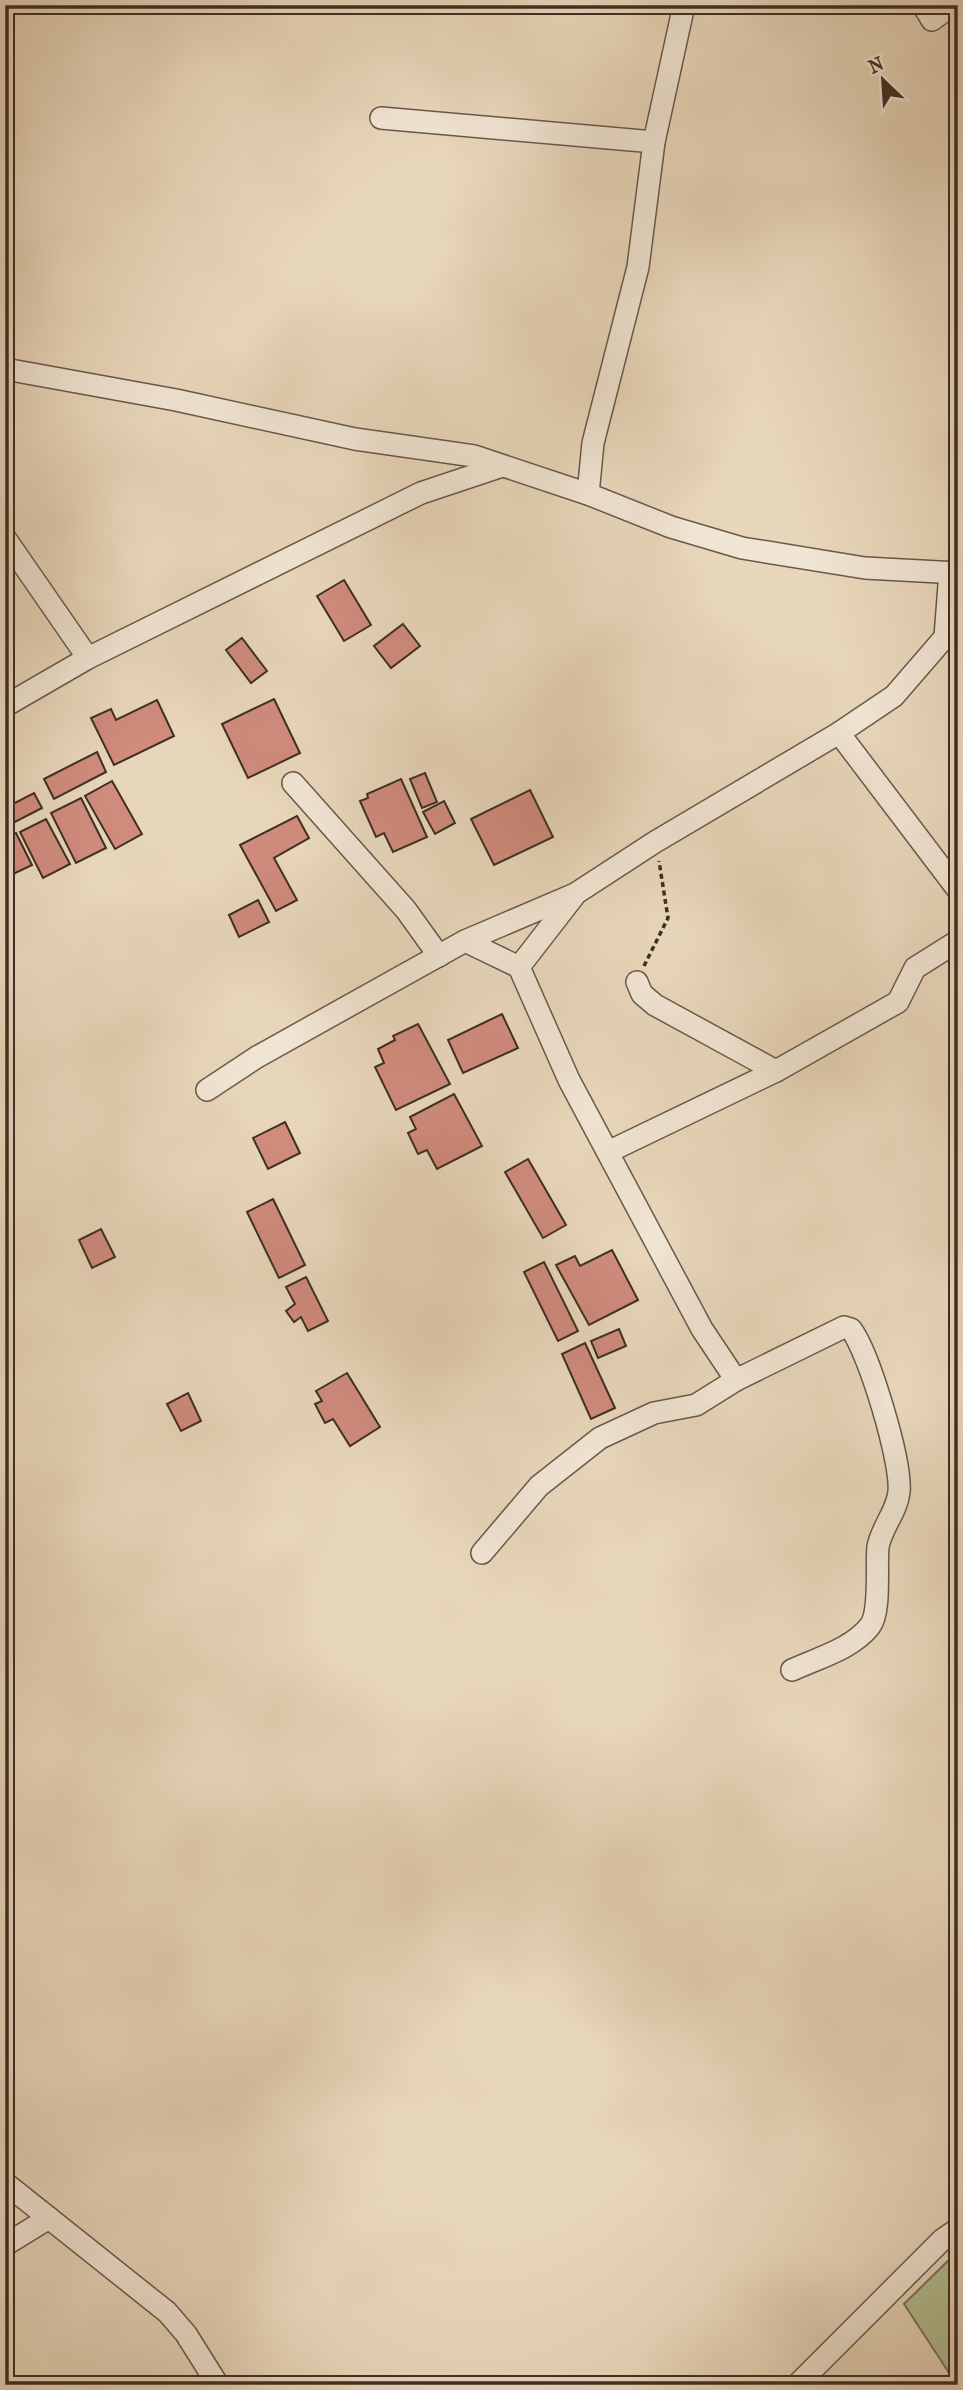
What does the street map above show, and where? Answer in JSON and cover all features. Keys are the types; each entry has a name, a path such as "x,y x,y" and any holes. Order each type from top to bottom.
{"street":[{"path":"588,494 593,443 638,267 654,142 684,5"},
{"path":"923,5 932,20 952,5"},
{"path":"381,118 654,142"},
{"path":"5,369 176,400 355,439 474,456 588,494 671,527 743,548 865,568 954,572 945,637 937,650 894,696 839,733 655,842 575,894 465,941 257,1057 208,1090"},
{"path":"5,706 88,659 421,493 502,466"},
{"path":"5,538 88,659"},
{"path":"839,733 958,890"},
{"path":"293,783 407,910 439,956"},
{"path":"519,967 575,894"},
{"path":"465,941 519,967 569,1080 702,1329 736,1380"},
{"path":"608,1152 776,1071 898,1002 915,968 958,942"},
{"path":"636,982 642,994 654,1005 776,1071"},
{"path":"482,1553 539,1486 600,1438 654,1413 696,1405 736,1380 844,1327 851,1329 871,1372 892,1446 899,1491 892,1517 878,1544 873,1623 857,1641 792,1670"},
{"path":"5,2183 167,2312 186,2334 218,2385"},
{"path":"5,2245 49,2218"},
{"path":"797,2385 942,2240 958,2229"}],"path":[{"path":"636,982 638,971 645,965 668,918 665,887 655,842"}],"green space":[{"path":"958,2251 958,2385 957,2385 904,2304"}],"building":[{"path":"344,580 371,625 344,641 317,596"},
{"path":"403,624 420,646 391,668 374,646"},
{"path":"242,638 267,671 251,683 226,650"},
{"path":"274,699 300,753 248,778 222,724"},
{"path":"157,700 174,736 114,765 91,718 111,709 116,720"},
{"path":"97,752 106,772 54,799 44,779"},
{"path":"425,773 437,802 422,808 410,779"},
{"path":"401,779 427,837 393,852 384,833 376,837 360,801 368,798 367,794"},
{"path":"112,781 142,834 115,849 85,796"},
{"path":"530,790 553,837 494,865 471,819"},
{"path":"34,793 42,808 13,823 5,808"},
{"path":"81,798 106,848 76,863 51,813"},
{"path":"444,801 455,823 435,834 423,812"},
{"path":"297,816 309,838 274,858 297,900 276,911 240,845"},
{"path":"46,819 70,864 43,878 20,832"},
{"path":"16,833 32,865 7,877 5,838"},
{"path":"258,900 269,922 239,937 229,915"},
{"path":"502,1014 518,1048 463,1073 448,1040"},
{"path":"418,1024 450,1084 396,1110 375,1067 384,1063 378,1049 395,1040 393,1036"},
{"path":"454,1094 482,1146 437,1169 427,1150 418,1154 408,1133 416,1129 410,1117"},
{"path":"285,1122 300,1153 268,1169 253,1138"},
{"path":"528,1159 566,1225 543,1238 505,1172"},
{"path":"273,1199 305,1265 279,1278 247,1212"},
{"path":"101,1229 115,1257 92,1268 79,1240"},
{"path":"612,1250 638,1300 589,1325 556,1265 575,1256 580,1266"},
{"path":"544,1262 578,1331 558,1341 524,1272"},
{"path":"306,1277 328,1321 308,1331 301,1317 294,1322 286,1311 295,1304 286,1287"},
{"path":"619,1329 626,1346 598,1358 591,1341"},
{"path":"585,1343 615,1408 591,1419 562,1354"},
{"path":"347,1373 380,1427 350,1446 333,1419 325,1423 315,1404 322,1401 316,1391"},
{"path":"188,1393 201,1421 181,1431 167,1404"}]}
